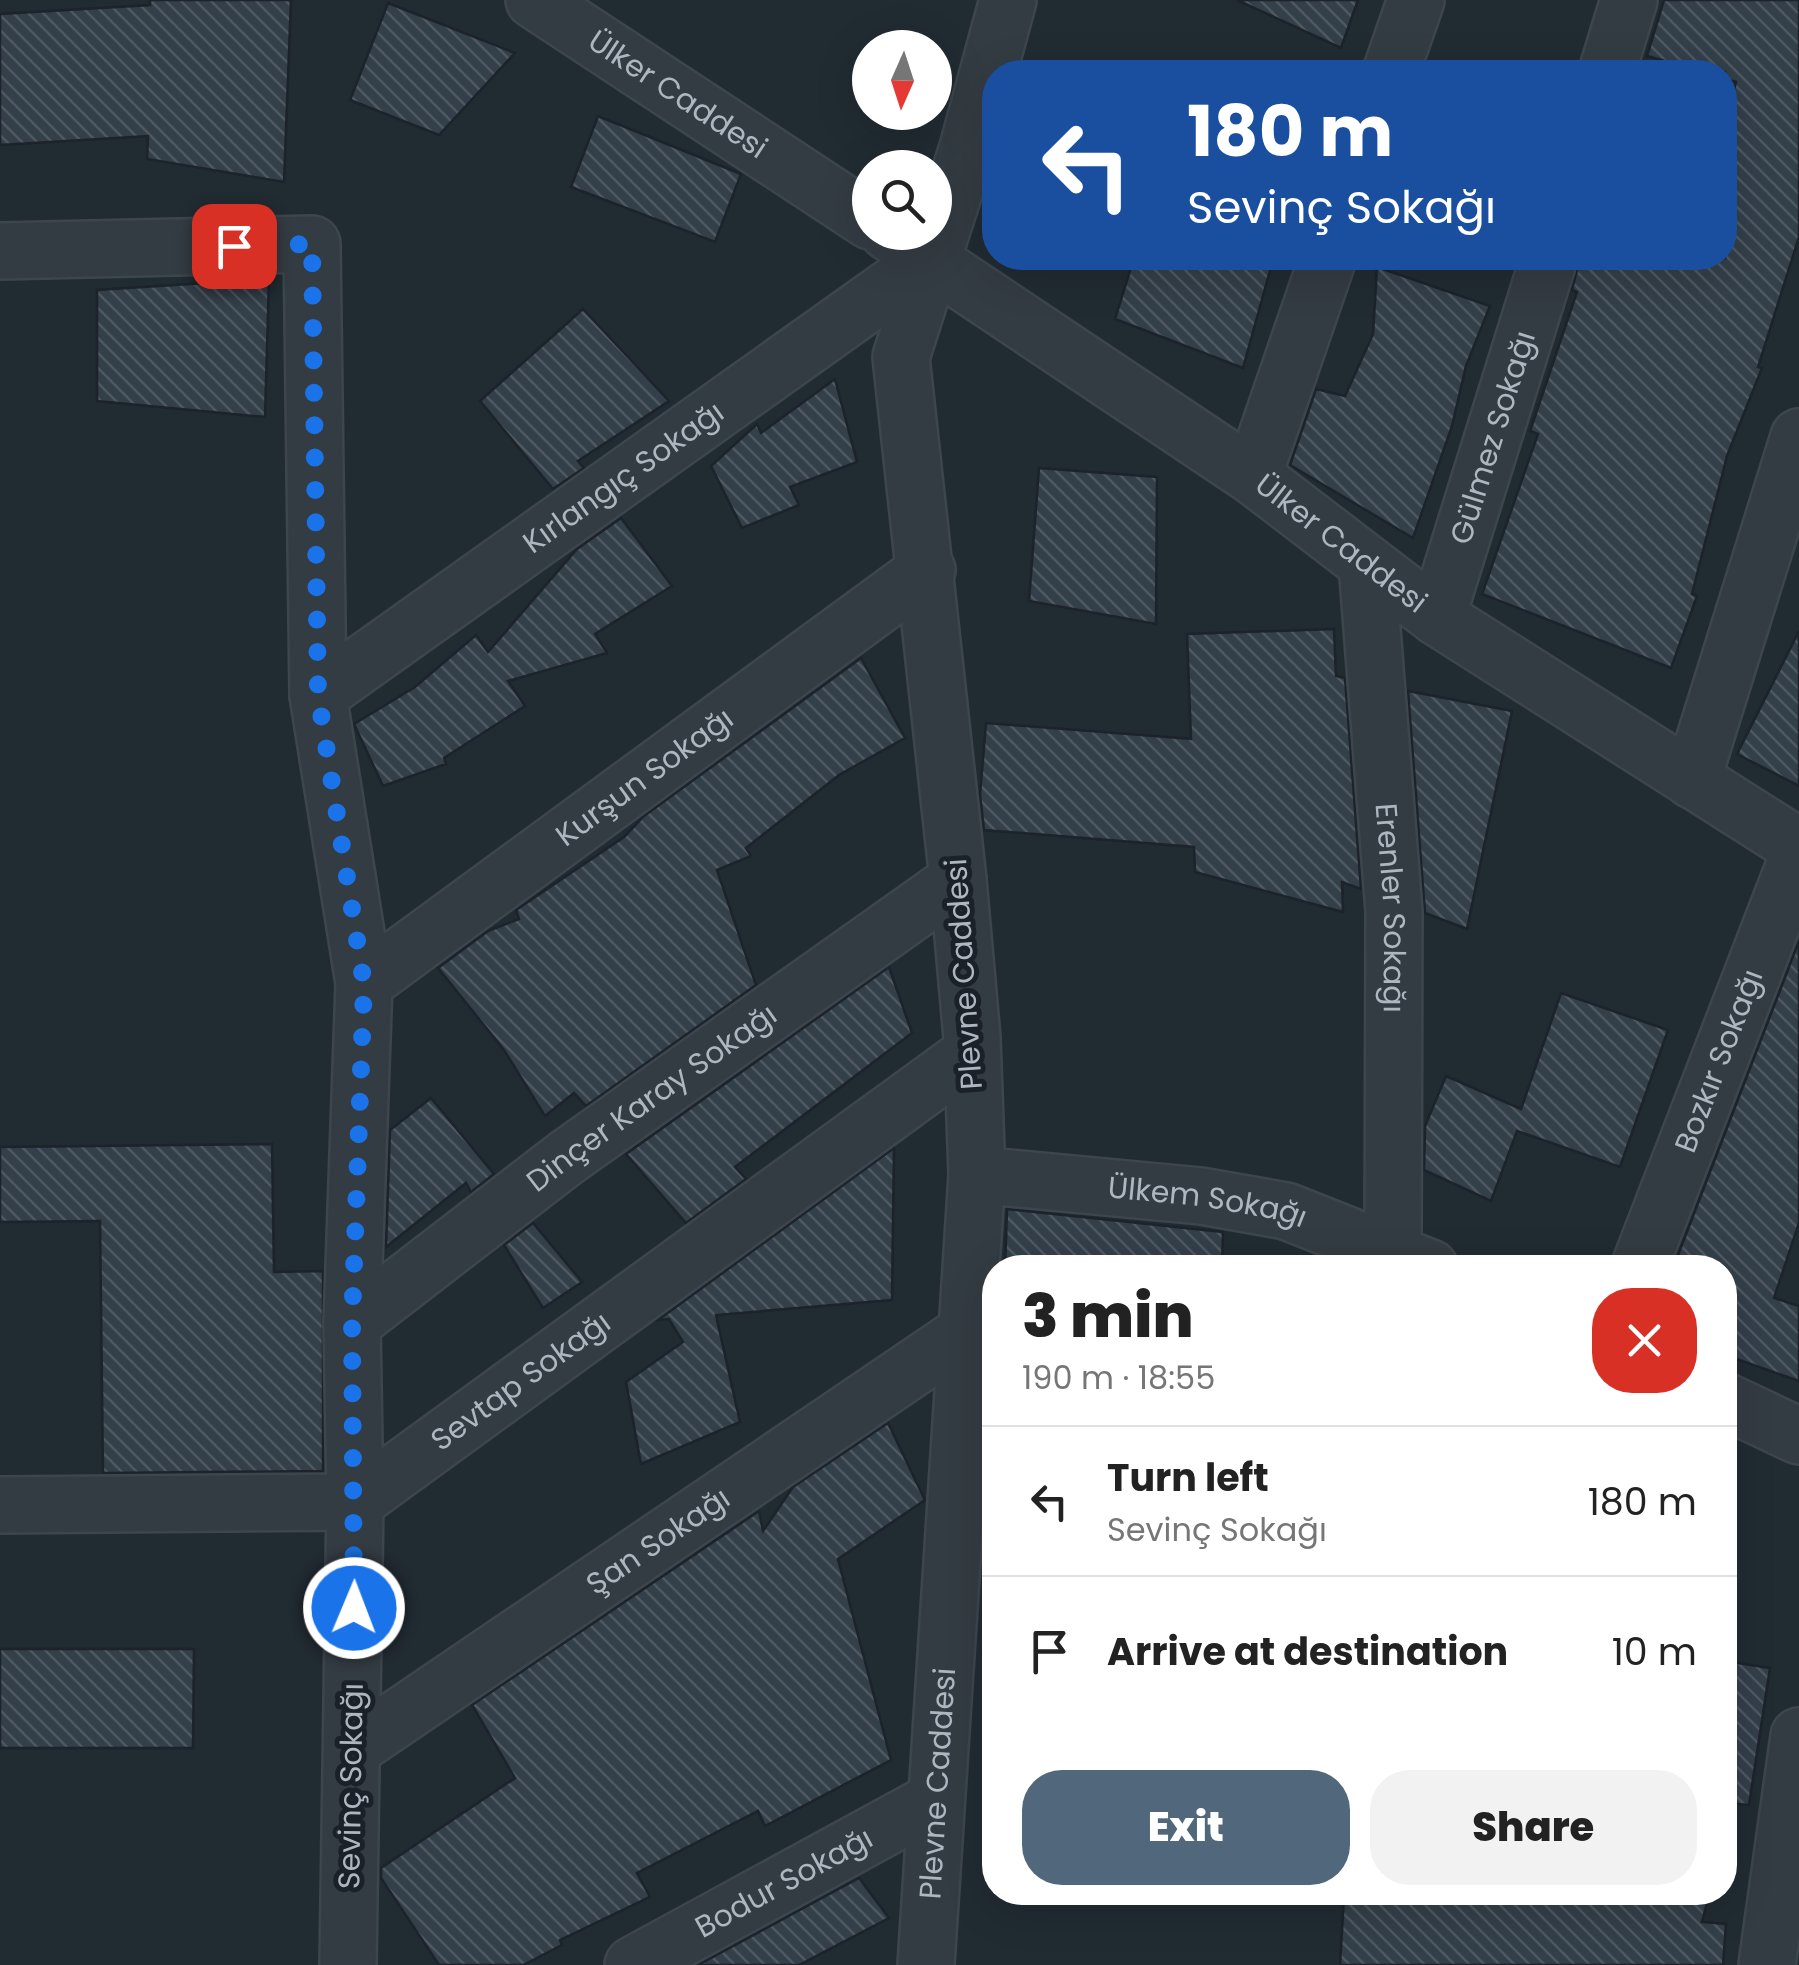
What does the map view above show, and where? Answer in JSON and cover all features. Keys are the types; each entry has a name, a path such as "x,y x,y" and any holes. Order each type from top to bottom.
{"street":[{"name":"Ülker Caddesi","path":"534,0 852,209"},
{"path":"1396,60 1416,0"},
{"path":"1611,60 1629,0"},
{"name":"Plevne Caddesi","path":"990,60 1005,1"},
{"name":"Plevne Caddesi","path":"952,175 967,151 982,92"},
{"name":"Sevinç Sokağı","path":"0,251 312,244 318,695 364,984 352,1323 355,1502 348,1965"},
{"name":"Kırlangıç Sokağı","path":"318,695 903,250"},
{"name":"Plevne Caddesi","path":"908,250 901,357 958,880 977,1175 922,1963"},
{"name":"Ülker Caddesi","path":"914,250 1253,476 1437,617 1799,851"},
{"path":"1253,476 1324,270"},
{"name":"Gülmez Sokağı","path":"1437,617 1545,270"},
{"path":"1692,780 1799,438"},
{"name":"Erenler Sokağı","path":"1367,564 1394,912 1412,1255"},
{"name":"Kurşun Sokağı","path":"364,984 927,570"},
{"name":"Bozkır Sokağı","path":"1644,1255 1799,851"},
{"name":"Dinçer Karay Sokağı","path":"352,1323 566,1158 958,880"},
{"name":"Sevtap Sokağı","path":"355,1502 972,1054"},
{"name":"Ülkem Sokağı","path":"977,1175 1201,1196 1286,1211 1402,1255"},
{"name":"Şan Sokağı","path":"352,1748 965,1332"},
{"path":"1737,1407 1799,1436"},
{"path":"0,1506 355,1502"},
{"path":"1767,1965 1799,1736"},
{"name":"Bodur Sokağı","path":"634,1965 934,1801"}],"building":[{"path":"150,0 291,0 284,182 147,159 148,136 0,145 0,14 150,5"},
{"path":"1237,0 1358,0 1341,48"},
{"path":"1664,0 1799,0 1799,237 1758,367 1762,368 1727,456 1692,594 1697,596 1671,668 1482,594 1538,434 1530,431 1577,292 1572,290 1577,270 1737,270 1737,60 1661,60 1647,56"},
{"path":"388,3 515,53 439,135 350,100"},
{"path":"598,116 741,174 715,242 571,187"},
{"path":"1130,270 1270,270 1243,368 1115,319"},
{"path":"1377,270 1490,306 1466,366 1452,426 1413,538 1290,465 1316,389 1345,396 1373,334"},
{"path":"269,279 265,417 97,401 97,290"},
{"path":"583,309 669,401 578,461 584,468 553,489 480,401"},
{"path":"835,379 857,462 790,487 799,505 742,528 711,466 757,424 761,433"},
{"path":"1039,468 1157,477 1156,624 1029,601"},
{"path":"621,518 672,586 595,634 607,653 508,681 525,706 444,758 446,764 383,786 354,724 415,687 476,635 488,652 577,549"},
{"path":"1334,629 1336,676 1345,678 1361,889 1342,882 1343,912 1195,872 1194,847 984,830 980,795 986,723 1191,739 1187,634"},
{"path":"1799,631 1799,786 1737,754"},
{"path":"861,658 905,738 839,775 746,848 751,856 717,870 756,985 586,1106 574,1093 545,1116 504,1050 438,968 488,931 519,919 516,910 624,837 644,816"},
{"path":"1408,691 1512,711 1467,929 1425,913"},
{"path":"1799,941 1799,1223 1774,1298 1799,1306 1799,1381 1737,1359 1737,1255 1678,1255"},
{"path":"889,967 912,1033 735,1167 746,1179 686,1223 626,1154"},
{"path":"1561,993 1668,1030 1620,1167 1517,1131 1491,1201 1424,1170 1425,1126 1446,1076 1521,1109"},
{"path":"431,1098 494,1174 471,1192 466,1183 386,1247 390,1130"},
{"path":"272,1144 274,1272 323,1271 323,1471 103,1473 100,1221 0,1222 0,1147"},
{"path":"894,1148 892,1300 716,1315 740,1422 641,1464 626,1382 683,1342 669,1319 658,1320"},
{"path":"1007,1209 1223,1232 1222,1255 1005,1255"},
{"path":"533,1223 582,1282 543,1308 504,1245"},
{"path":"888,1423 925,1500 838,1559 891,1760 765,1826 758,1811 637,1873 650,1897 560,1940 562,1945 523,1965 439,1965 381,1878 381,1868 515,1778 472,1705 759,1511 763,1531 793,1487"},
{"path":"0,1649 194,1649 193,1748 0,1748"},
{"path":"1737,1663 1770,1668 1749,1805 1737,1804"},
{"path":"859,1878 889,1918 799,1965 698,1965"},
{"path":"1344,1905 1707,1905 1702,1922 1726,1924 1723,1965 1340,1965"}],"route":[{"path":"234,246 312,244 318,695 364,984 352,1323 354,1608"}]}
